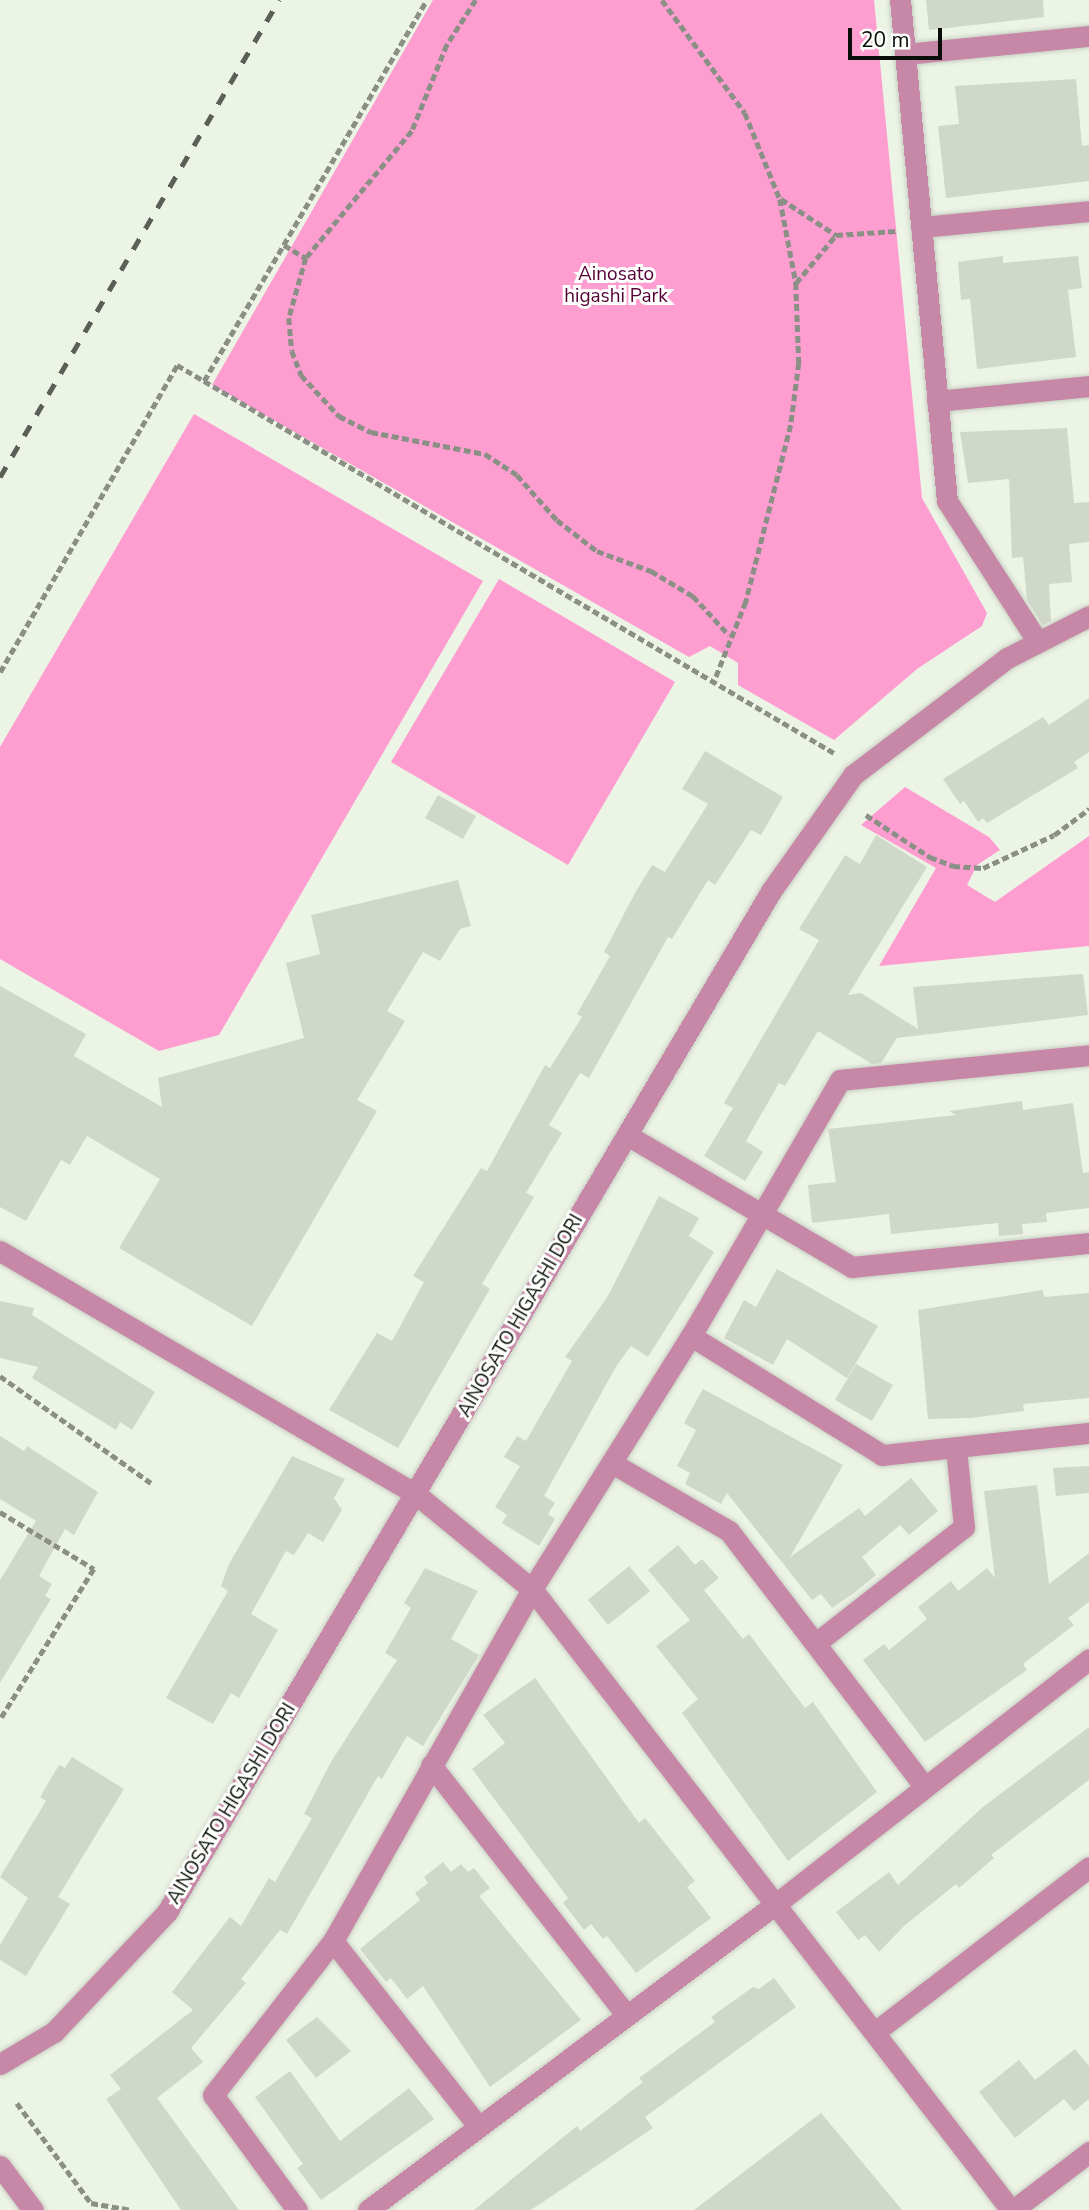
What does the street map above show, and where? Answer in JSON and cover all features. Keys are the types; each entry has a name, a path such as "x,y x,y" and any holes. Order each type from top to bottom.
{"street":[{"path":"900,0 947,501 1038,642"},
{"path":"905,54 1089,36"},
{"path":"921,227 1089,211"},
{"path":"937,401 1089,386"},
{"name":"AINOSATO HIGASHI DORI","path":"0,2064 54,2032 167,1912 771,891 853,775 1007,658 1089,616"},
{"path":"298,2210 213,2095 333,1941 532,1589 691,1336 761,1210 839,1080 1089,1055"},
{"path":"627,1135 761,1210 852,1267 1089,1243"},
{"path":"0,1251 416,1495 532,1589 1012,2210 1089,2152"},
{"path":"691,1336 882,1455 1089,1433"},
{"path":"816,1643 964,1527 956,1448"},
{"path":"612,1463 729,1531 923,1784"},
{"path":"369,2210 777,1903 923,1784 1089,1659"},
{"path":"431,1765 626,2016"},
{"path":"875,2032 1089,1867"},
{"path":"333,1941 479,2127"},
{"path":"0,2166 33,2210"}],"path":[{"path":"204,381 427,0"},
{"path":"476,0 447,46 412,131 306,258 289,318 291,340 301,375 316,396 371,432 485,454 517,475 557,520 597,551 651,571 692,596 729,635"},
{"path":"662,0 745,113 780,199 796,283 799,363 790,425 746,602 729,635 714,682"},
{"path":"780,199 836,235 897,231"},
{"path":"796,283 836,235"},
{"path":"285,245 306,258"},
{"path":"0,672 177,365 834,752"},
{"path":"866,815 930,857 953,866 983,868 1054,835 1089,809"},
{"path":"0,1376 151,1483"},
{"path":"0,1512 94,1569 0,1720"},
{"path":"18,2103 90,2203 131,2210"}],"green space":[{"name":"Ainosato higashi Park","path":"433,0 874,0 922,498 987,613 982,626 917,669 834,740 738,685 738,663 710,646 689,657 212,385"},
{"path":"194,414 483,581 219,1035 159,1051 0,959 0,747"},
{"path":"499,579 675,682 568,865 391,762"},
{"path":"905,787 989,837 1000,850 977,865 967,885 995,902 1089,836 1089,946 879,966 936,868 861,825"}],"building":[{"path":"926,0 1043,0 1044,17 929,30"},
{"path":"1076,79 1082,146 1089,145 1089,181 946,198 938,126 959,124 955,86"},
{"path":"1003,256 1003,263 1078,256 1082,288 1068,290 1076,357 977,369 970,299 961,300 958,262"},
{"path":"1067,428 1074,503 1089,502 1089,542 1069,544 1072,582 1049,584 1051,621 1043,625 1027,600 1023,557 1012,558 1009,479 968,483 960,432"},
{"path":"1089,698 1089,752 1074,762 1078,768 987,823 983,818 978,822 964,801 960,804 943,779 1043,717 1049,725"},
{"path":"705,751 783,797 761,835 751,830 715,885 708,880 672,939 668,937 589,1078 580,1073 549,1125 562,1133 526,1193 534,1197 482,1284 490,1289 398,1448 329,1410 377,1333 392,1341 424,1282 413,1276 481,1168 487,1171 545,1065 550,1068 582,1017 577,1014 610,956 604,952 635,893 652,865 665,872 708,804 682,789"},
{"path":"438,795 476,816 463,839 425,818"},
{"path":"876,835 927,867 848,995 861,993 918,1029 913,987 1083,974 1088,1015 897,1038 881,1063 872,1064 818,1031 785,1086 779,1083 746,1141 763,1152 745,1181 704,1156 733,1108 724,1103 819,940 799,929 845,855 860,864"},
{"path":"458,880 471,926 460,929 440,961 423,952 387,1011 405,1021 357,1100 377,1111 252,1326 119,1248 160,1179 87,1136 70,1165 61,1160 26,1221 0,1207 0,986 86,1034 74,1056 162,1107 158,1078 304,1038 286,963 320,954 311,915"},
{"path":"1022,1101 1023,1110 1073,1103 1083,1173 1089,1172 1089,1208 1046,1213 1047,1222 1022,1224 1023,1234 999,1236 998,1223 891,1234 889,1214 812,1223 808,1185 836,1182 828,1129 956,1115 949,1111"},
{"path":"659,1196 699,1218 689,1236 714,1252 648,1357 631,1346 617,1365 544,1496 555,1503 548,1514 555,1519 539,1546 502,1523 507,1515 495,1507 520,1466 504,1457 517,1436 526,1441 572,1361 565,1357 608,1296"},
{"path":"777,1269 878,1326 847,1378 787,1339 773,1365 724,1338 744,1300 756,1307"},
{"path":"1043,1290 1044,1297 1089,1293 1089,1398 1023,1404 1024,1411 971,1418 928,1419 918,1310"},
{"path":"0,1301 34,1308 32,1315 155,1392 132,1430 120,1422 116,1430 32,1378 38,1367 0,1358"},
{"path":"856,1364 893,1385 872,1421 835,1400"},
{"path":"703,1389 843,1465 790,1557 859,1508 865,1516 911,1478 938,1511 909,1535 900,1525 862,1557 876,1575 854,1593 832,1608 821,1594 812,1600 727,1493 721,1504 685,1484 690,1473 677,1466 696,1430 684,1423"},
{"path":"0,1436 24,1451 27,1446 98,1492 74,1535 65,1529 39,1576 52,1584 45,1596 51,1599 0,1683 0,1580 36,1521 0,1499"},
{"path":"292,1456 345,1479 334,1498 342,1510 323,1542 308,1533 294,1555 286,1551 251,1614 278,1630 239,1698 231,1693 213,1724 166,1698 228,1591 221,1586 229,1564"},
{"path":"1089,1466 1089,1493 1056,1496 1053,1468"},
{"path":"1037,1485 1049,1584 1089,1553 1089,1602 1068,1618 1074,1625 1023,1664 1027,1670 925,1742 863,1660 884,1644 889,1650 927,1619 918,1607 951,1581 958,1591 987,1568 995,1578 984,1491"},
{"path":"678,1545 695,1565 702,1559 719,1578 704,1590 743,1639 749,1634 805,1708 813,1702 877,1792 788,1861 682,1713 698,1699 656,1646 690,1620 648,1570"},
{"path":"629,1566 650,1591 608,1625 588,1600"},
{"path":"425,1568 478,1591 451,1639 479,1655 423,1746 407,1736 382,1779 378,1776 287,1934 280,1930 241,1979 246,1983 191,2048 203,2062 157,2098 239,2210 181,2210 106,2099 121,2089 110,2075 193,2010 172,1992 230,1917 241,1926 269,1878 275,1882 312,1818 304,1814 332,1760 397,1660 385,1653 411,1608 404,1603"},
{"path":"535,1678 639,1823 645,1818 695,1881 687,1887 711,1918 636,1973 607,1936 603,1939 591,1924 584,1930 563,1903 568,1898 472,1769 505,1743 483,1715"},
{"path":"1089,1727 1089,1780 991,1855 994,1858 959,1888 956,1884 904,1926 879,1952 865,1935 858,1940 836,1912 889,1872 898,1885 983,1807"},
{"path":"72,1757 124,1789 58,1897 70,1904 26,1976 0,1960 0,1945 28,1898 0,1877 46,1801 40,1797 59,1765 65,1768"},
{"path":"443,1862 451,1872 461,1864 468,1872 474,1868 490,1888 479,1896 581,2020 490,2087 423,1986 407,1999 391,1978 386,1982 360,1949 420,1900 415,1893 428,1883 424,1877"},
{"path":"774,1978 796,2007 645,2117 653,2128 531,2210 474,2210 577,2126 580,2131 643,2082 639,2078 715,2022 711,2017 753,1987 759,1989"},
{"path":"317,2017 351,2051 316,2078 286,2040"},
{"path":"1075,2049 1089,2066 1089,2099 1074,2111 1064,2099 1015,2138 979,2092 1019,2060 1035,2080"},
{"path":"290,2071 340,2141 409,2088 434,2119 321,2200 297,2168 303,2164 255,2097"},
{"path":"821,2113 902,2210 694,2210"}],"railway":[{"path":"0,477 279,0"}]}
